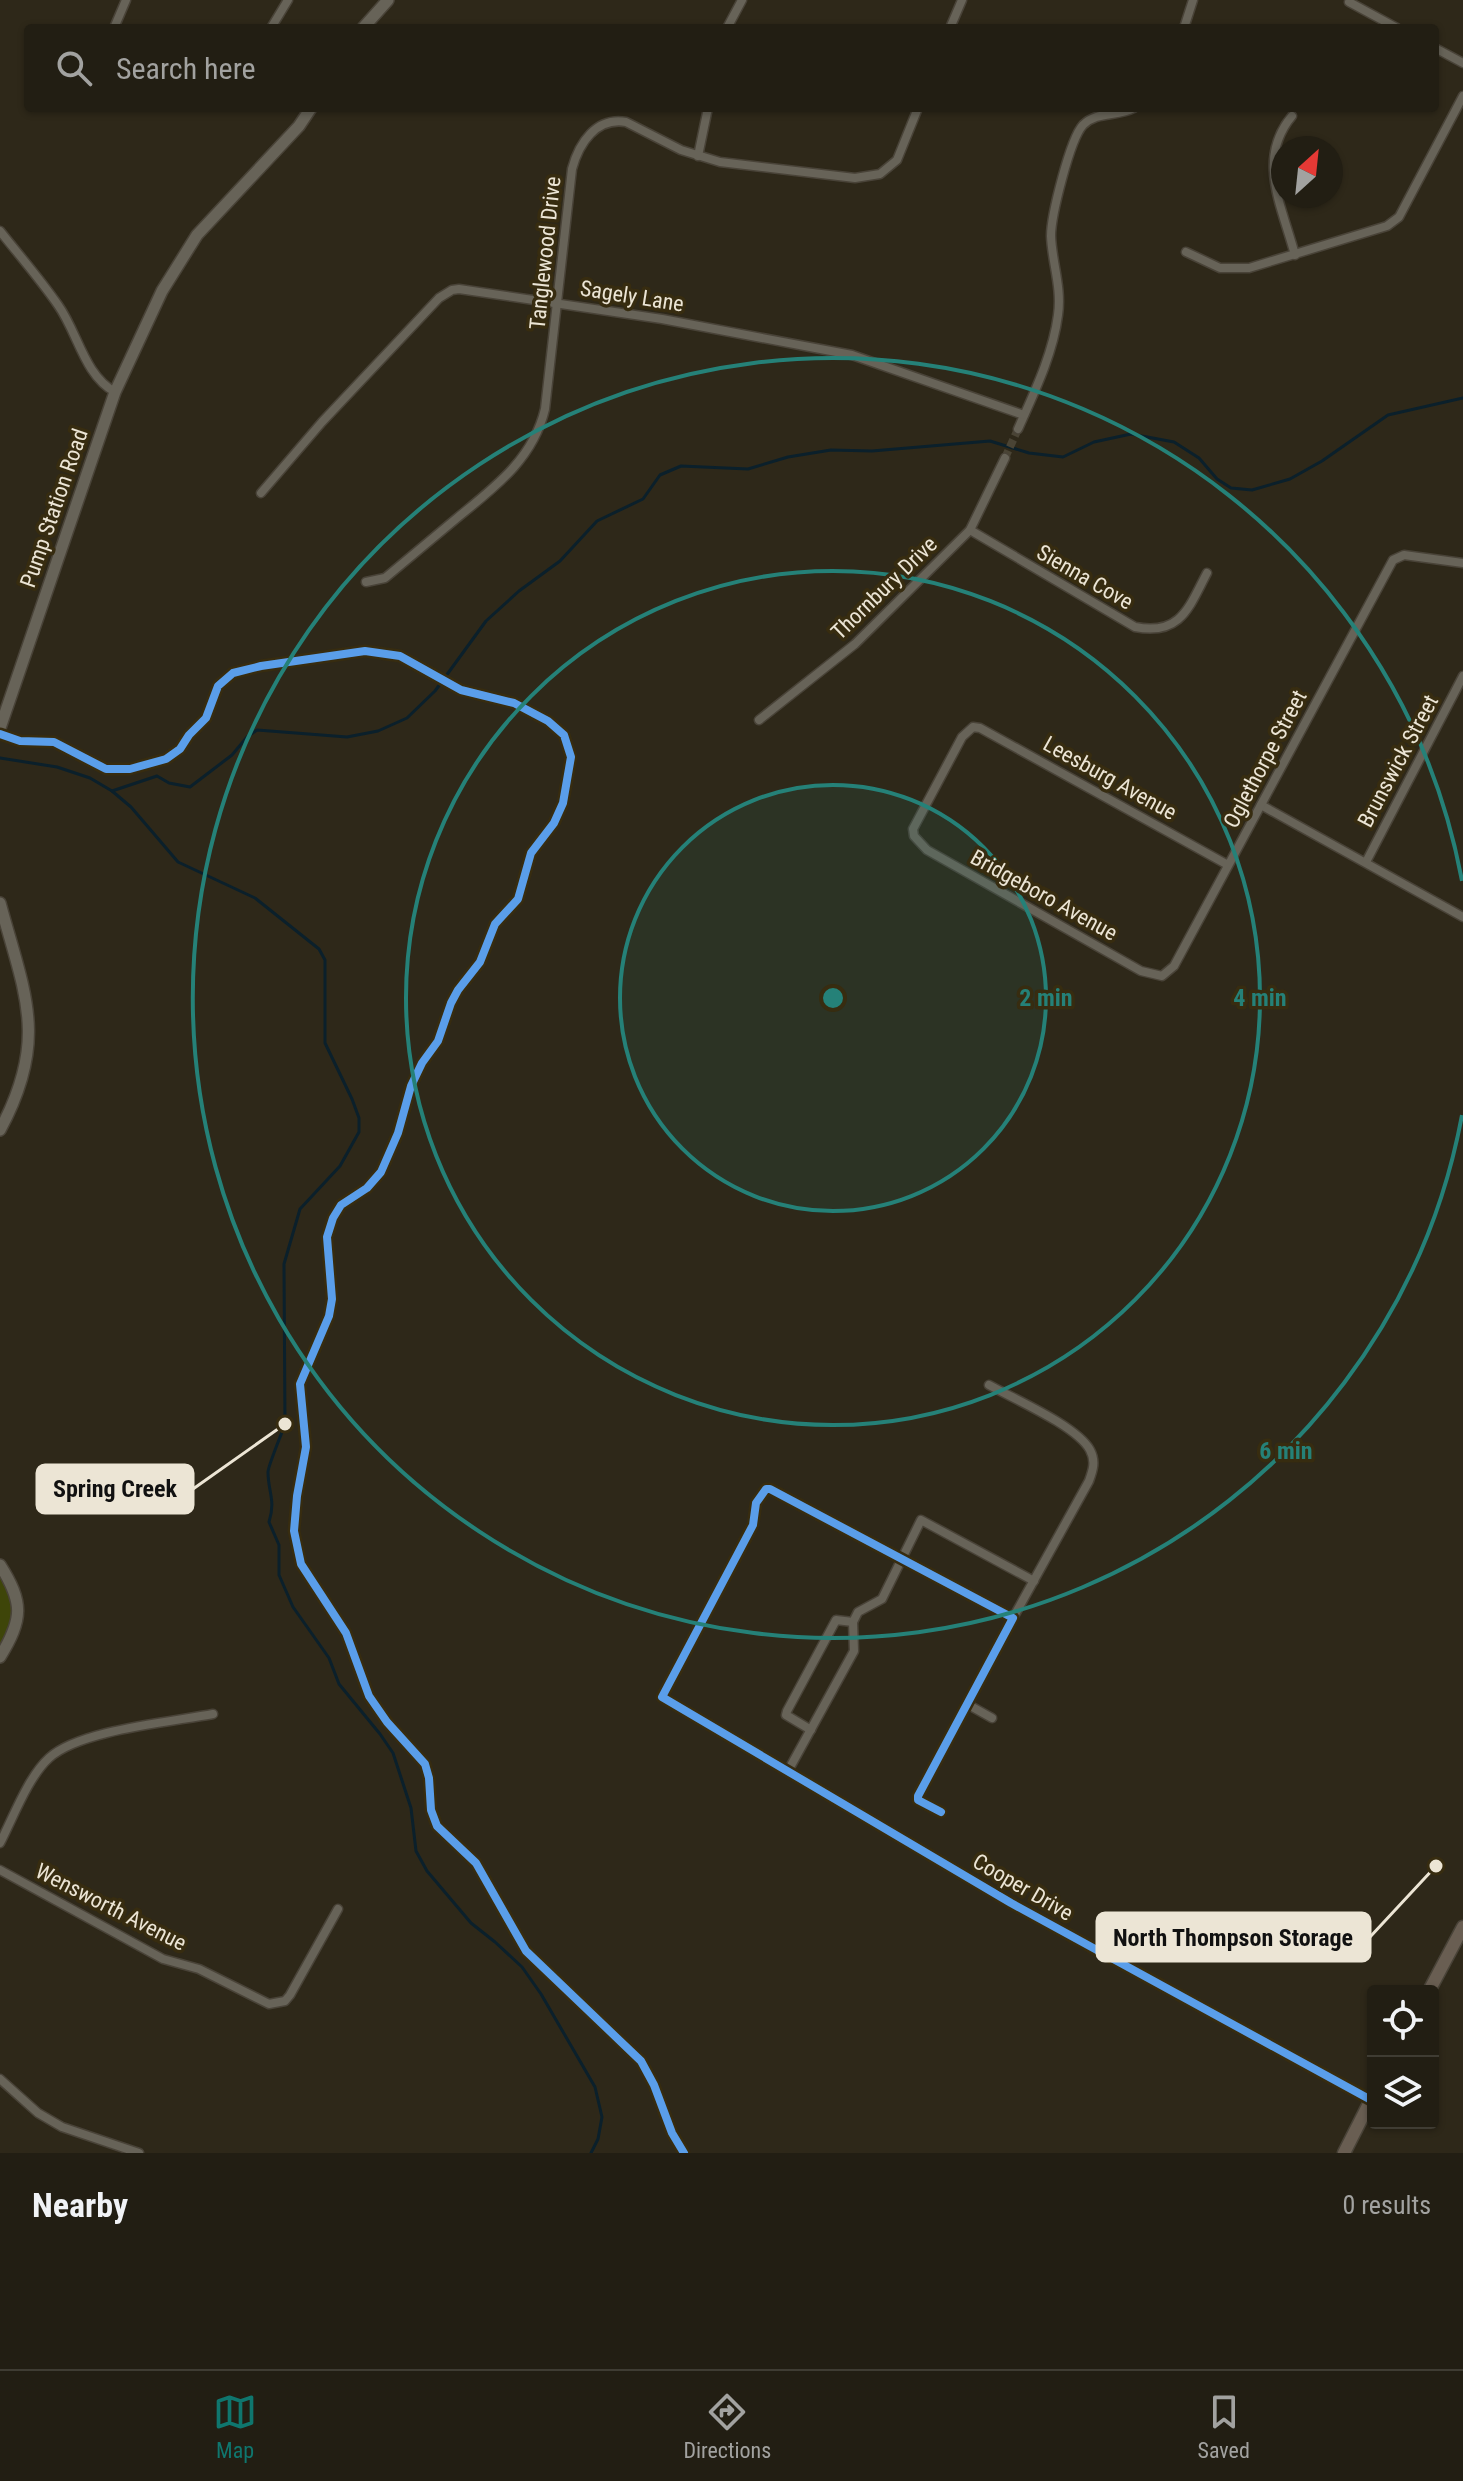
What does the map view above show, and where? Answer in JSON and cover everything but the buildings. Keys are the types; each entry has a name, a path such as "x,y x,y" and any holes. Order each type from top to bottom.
{"main road":[{"path":"1432,1985 1463,1927"},
{"path":"1344,2153 1367,2108"}],"street":[{"path":"116,24 126,0"},
{"path":"273,24 288,0"},
{"path":"367,24 388,0"},
{"path":"729,24 742,0"},
{"path":"952,24 962,0"},
{"path":"1185,24 1193,0"},
{"path":"1349,2 1390,24"},
{"path":"1439,50 1463,63"},
{"path":"1186,252 1220,268 1238,269 1376,231 1393,223 1463,96"},
{"name":"Pump Station Road","path":"0,728 115,392 162,291 197,235 299,126 308,112"},
{"path":"698,156 707,112"},
{"name":"Tanglewood Drive","path":"366,582 385,578 496,487 527,452 542,425 559,303 572,169 579,149 590,133 609,122 626,122 698,156 777,171 855,178 873,176 892,166 901,154 917,112"},
{"path":"1018,429 1050,351 1058,317 1059,285 1051,233 1055,207 1075,139 1081,127 1092,118 1123,112"},
{"path":"1292,116 1276,141 1272,167 1295,255"},
{"path":"0,231 64,314 95,376 102,385 115,392"},
{"name":"Sagely Lane","path":"261,493 322,422 452,290 559,303 852,355 1024,415"},
{"name":"Thornbury Drive","path":"759,720 855,644 970,530 1005,458"},
{"name":"Sienna Cove","path":"970,530 1135,627 1149,630 1175,623 1186,613 1207,573"},
{"name":"Oglethorpe Street","path":"1162,976 1174,966 1389,566 1397,556 1463,563"},
{"name":"Brunswick Street","path":"1366,862 1461,683"},
{"name":"Bridgeboro Avenue","path":"973,727 962,737 916,821 914,836 927,850 1141,971 1162,976"},
{"name":"Leesburg Avenue","path":"973,727 988,731 1228,865"},
{"path":"1261,805 1463,917"},
{"path":"0,903 27,1004 30,1027 29,1055 21,1084 0,1130"},
{"path":"941,1812 918,1800 918,1796 1089,1481 1094,1465 1091,1451 1072,1431 989,1385"},
{"name":"Cooper Drive","path":"902,1559 766,1489 756,1503 753,1525 662,1697 1011,1903 1367,2095"},
{"path":"788,1771 854,1651 853,1622 858,1612 864,1606 882,1599 921,1520 1034,1581"},
{"path":"902,1559 1013,1618"},
{"path":"0,1565 18,1602 19,1618 0,1657"},
{"path":"811,1730 790,1719 787,1711 836,1620 853,1622"},
{"path":"967,1704 992,1718"},
{"path":"0,1843 39,1770 61,1748 107,1734 213,1714"},
{"name":"Wensworth Avenue","path":"0,1870 163,1959 199,1969 269,2004 285,2001 290,1995 338,1909"},
{"path":"0,2079 38,2113 62,2127 139,2153"}],"green space":[{"path":"0,1565 18,1602 0,1657"}],"waterway":[{"path":"112,791 157,776 169,783 190,787 232,755 257,730 347,737 378,731 407,718 435,691 486,621 519,591 560,561 597,521 643,499 660,475 681,466 748,469 788,457 831,450 872,451 990,441 1029,453 1063,457 1094,442 1131,434 1174,442 1199,458 1217,479 1231,488 1252,490 1290,479 1322,461 1388,415 1463,398"},
{"path":"0,758 57,767 90,778 112,791 131,807 178,862 255,898 319,949 325,960 325,1043 352,1099 359,1118 359,1132 340,1166 300,1209 284,1264 285,1424 268,1472 272,1502 269,1522 279,1545 279,1575 293,1607 329,1658 339,1684 393,1753 411,1808 416,1851 427,1871 471,1923 522,1967 595,2087 602,2117 598,2139 591,2153"}],"tunnel":[{"path":"1005,458 1018,429"}],"cycle path":[{"path":"0,734 20,741 54,742 106,769 130,769 166,759 180,749 206,718 218,686 233,673 365,651 400,656 461,690 514,703 548,721 564,735 571,757 563,803 554,823 531,853 518,899 495,924 480,962 451,1003 438,1041 422,1063 411,1086 398,1133 381,1172 367,1188 341,1205 333,1218 327,1237 332,1299 329,1316 300,1384 306,1447 294,1531 301,1564 346,1633 369,1696 387,1722 425,1764 431,1810 437,1826 476,1863 526,1951 641,2061 654,2085 672,2133 684,2153"},
{"path":"941,1812 918,1800 918,1796 1013,1618 766,1489 756,1503 753,1525 662,1697 1011,1903 1367,2098"}],"place":[{"name":"Spring Creek","path":"285,1424"},
{"name":"North Thompson Storage","path":"1436,1866"}]}
